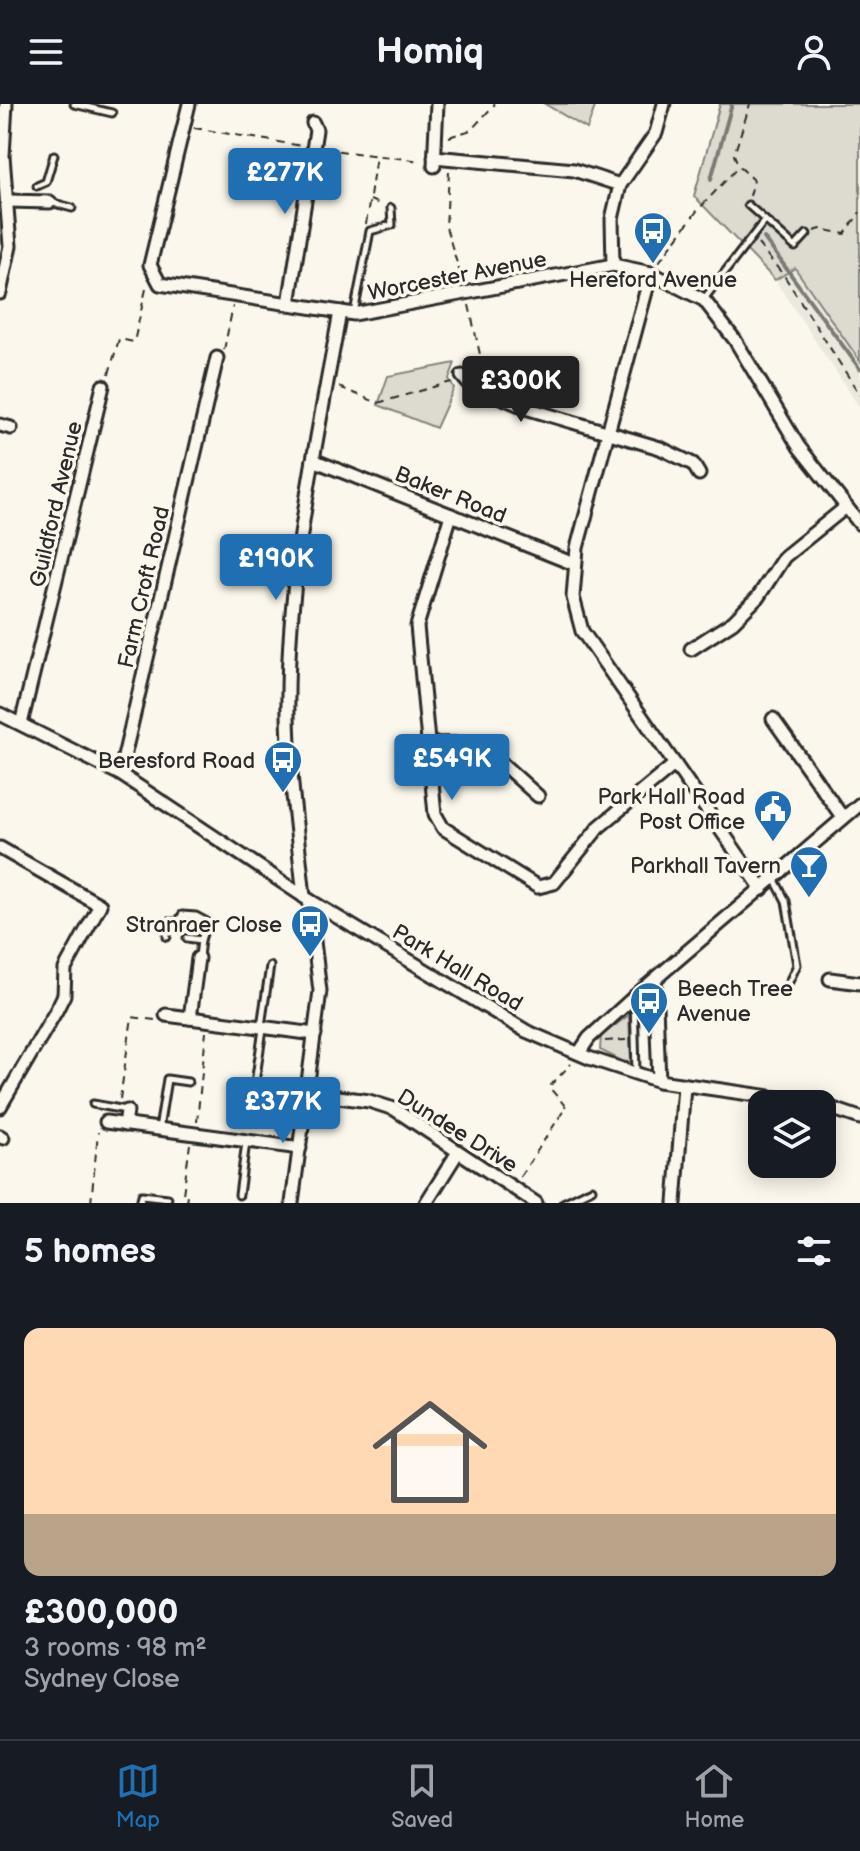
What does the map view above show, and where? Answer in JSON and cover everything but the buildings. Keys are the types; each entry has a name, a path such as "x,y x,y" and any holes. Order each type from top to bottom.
{"street":[{"path":"0,293 10,246 3,156 6,104"},
{"path":"158,280 150,265 189,104"},
{"path":"437,104 434,162 450,159 574,170 620,185"},
{"path":"613,265 612,219 620,185 656,133 664,104"},
{"path":"289,304 316,130 313,123"},
{"path":"36,199 37,186"},
{"path":"8,201 36,199 50,202"},
{"name":"Worcester Avenue","path":"158,280 160,284 354,314 613,265 651,273 704,300 735,340 799,447 860,524"},
{"path":"651,273 605,431 574,564 573,597 582,631 762,889"},
{"path":"292,1203 320,991 306,898 288,714 293,601 313,460 340,312"},
{"name":"Farm Croft Road","path":"120,774 217,358"},
{"path":"462,376 468,383 529,409 680,456 699,474"},
{"name":"Guildford Avenue","path":"21,724 103,386"},
{"path":"205,409 219,413"},
{"name":"Baker Road","path":"313,460 574,564"},
{"path":"691,649 733,622 758,597 784,557 846,507"},
{"path":"451,515 417,626 435,814 443,828 538,887 554,883 599,827 675,764"},
{"name":"Park Hall Road","path":"0,714 120,774 306,898 487,1010 583,1048"},
{"path":"773,719 843,818"},
{"path":"429,744 479,743 538,796"},
{"path":"748,1092 684,1086 636,1075 583,1048 634,997 860,804"},
{"path":"0,848 100,905 65,969 64,995 0,1107"},
{"path":"190,1018 198,958"},
{"path":"655,979 659,1081"},
{"path":"830,979 860,983"},
{"path":"166,1015 315,1034"},
{"path":"684,1086 675,1201 688,1203"},
{"name":"Dundee Drive","path":"308,1093 369,1101 394,1109 536,1203"},
{"path":"123,1110 125,1125"},
{"path":"836,1110 860,1118"},
{"path":"106,1122 300,1148"},
{"path":"426,1203 458,1152"}],"lane":[{"path":"74,104 112,113"},
{"path":"37,186 46,182 54,155"},
{"path":"50,202 72,208"},
{"path":"748,205 795,247 807,234"},
{"path":"354,314 370,231 392,225 391,208"},
{"path":"704,300 765,220"},
{"path":"774,879 786,901 797,965 788,984"},
{"path":"167,937 168,922 178,922 182,915 196,916 207,922 198,958"},
{"path":"187,938 201,940"},
{"path":"255,1083 270,966"},
{"path":"634,997 636,1075"},
{"path":"159,1130 167,1079 188,1082"},
{"path":"93,1104 123,1110"},
{"path":"239,1195 246,1142"},
{"path":"563,1203 592,1189"},
{"path":"140,1203 142,1195 168,1198"}],"path":[{"path":"435,141 471,130 495,104"},
{"path":"748,205 754,180 739,166 734,155 736,138 750,104"},
{"path":"370,231 365,227 376,156"},
{"path":"450,159 446,227 467,294 488,392"},
{"path":"651,273 697,211 739,166"},
{"path":"369,200 391,208"},
{"path":"807,234 821,229 845,234 860,212"},
{"path":"752,236 785,277 860,395"},
{"path":"103,386 119,339 134,342 146,289 158,280"},
{"path":"217,358 223,358 235,296"},
{"path":"328,383 378,403 462,376"},
{"path":"123,1110 132,1017 160,1020 166,1015"},
{"path":"186,1203 187,1194 183,1194 207,1020"},
{"path":"513,1188 566,1107 549,1087 563,1077 583,1048 635,1039"},
{"path":"91,1203 98,1128 106,1122"}],"shaded area":[{"path":"545,104 596,104 587,129"},
{"path":"720,104 860,104 860,361 795,268 775,280 694,196"},
{"path":"860,220 860,408 775,280 851,233"},
{"path":"455,363 449,379 454,388 436,428 378,405 388,376"},
{"path":"629,1015 631,1061 624,1062 600,1050 601,1036"}],"waterway":[{"path":"711,179 732,104"},
{"path":"764,238 860,369"}],"place":[{"name":"Hereford Avenue","path":"653,265"},
{"name":"Beresford Road","path":"283,794"},
{"name":"Park Hall Road Post Office","path":"773,843"},
{"name":"Parkhall Tavern","path":"809,899"},
{"name":"Stranraer Close","path":"310,958"},
{"name":"Beech Tree Avenue","path":"649,1035"}]}
